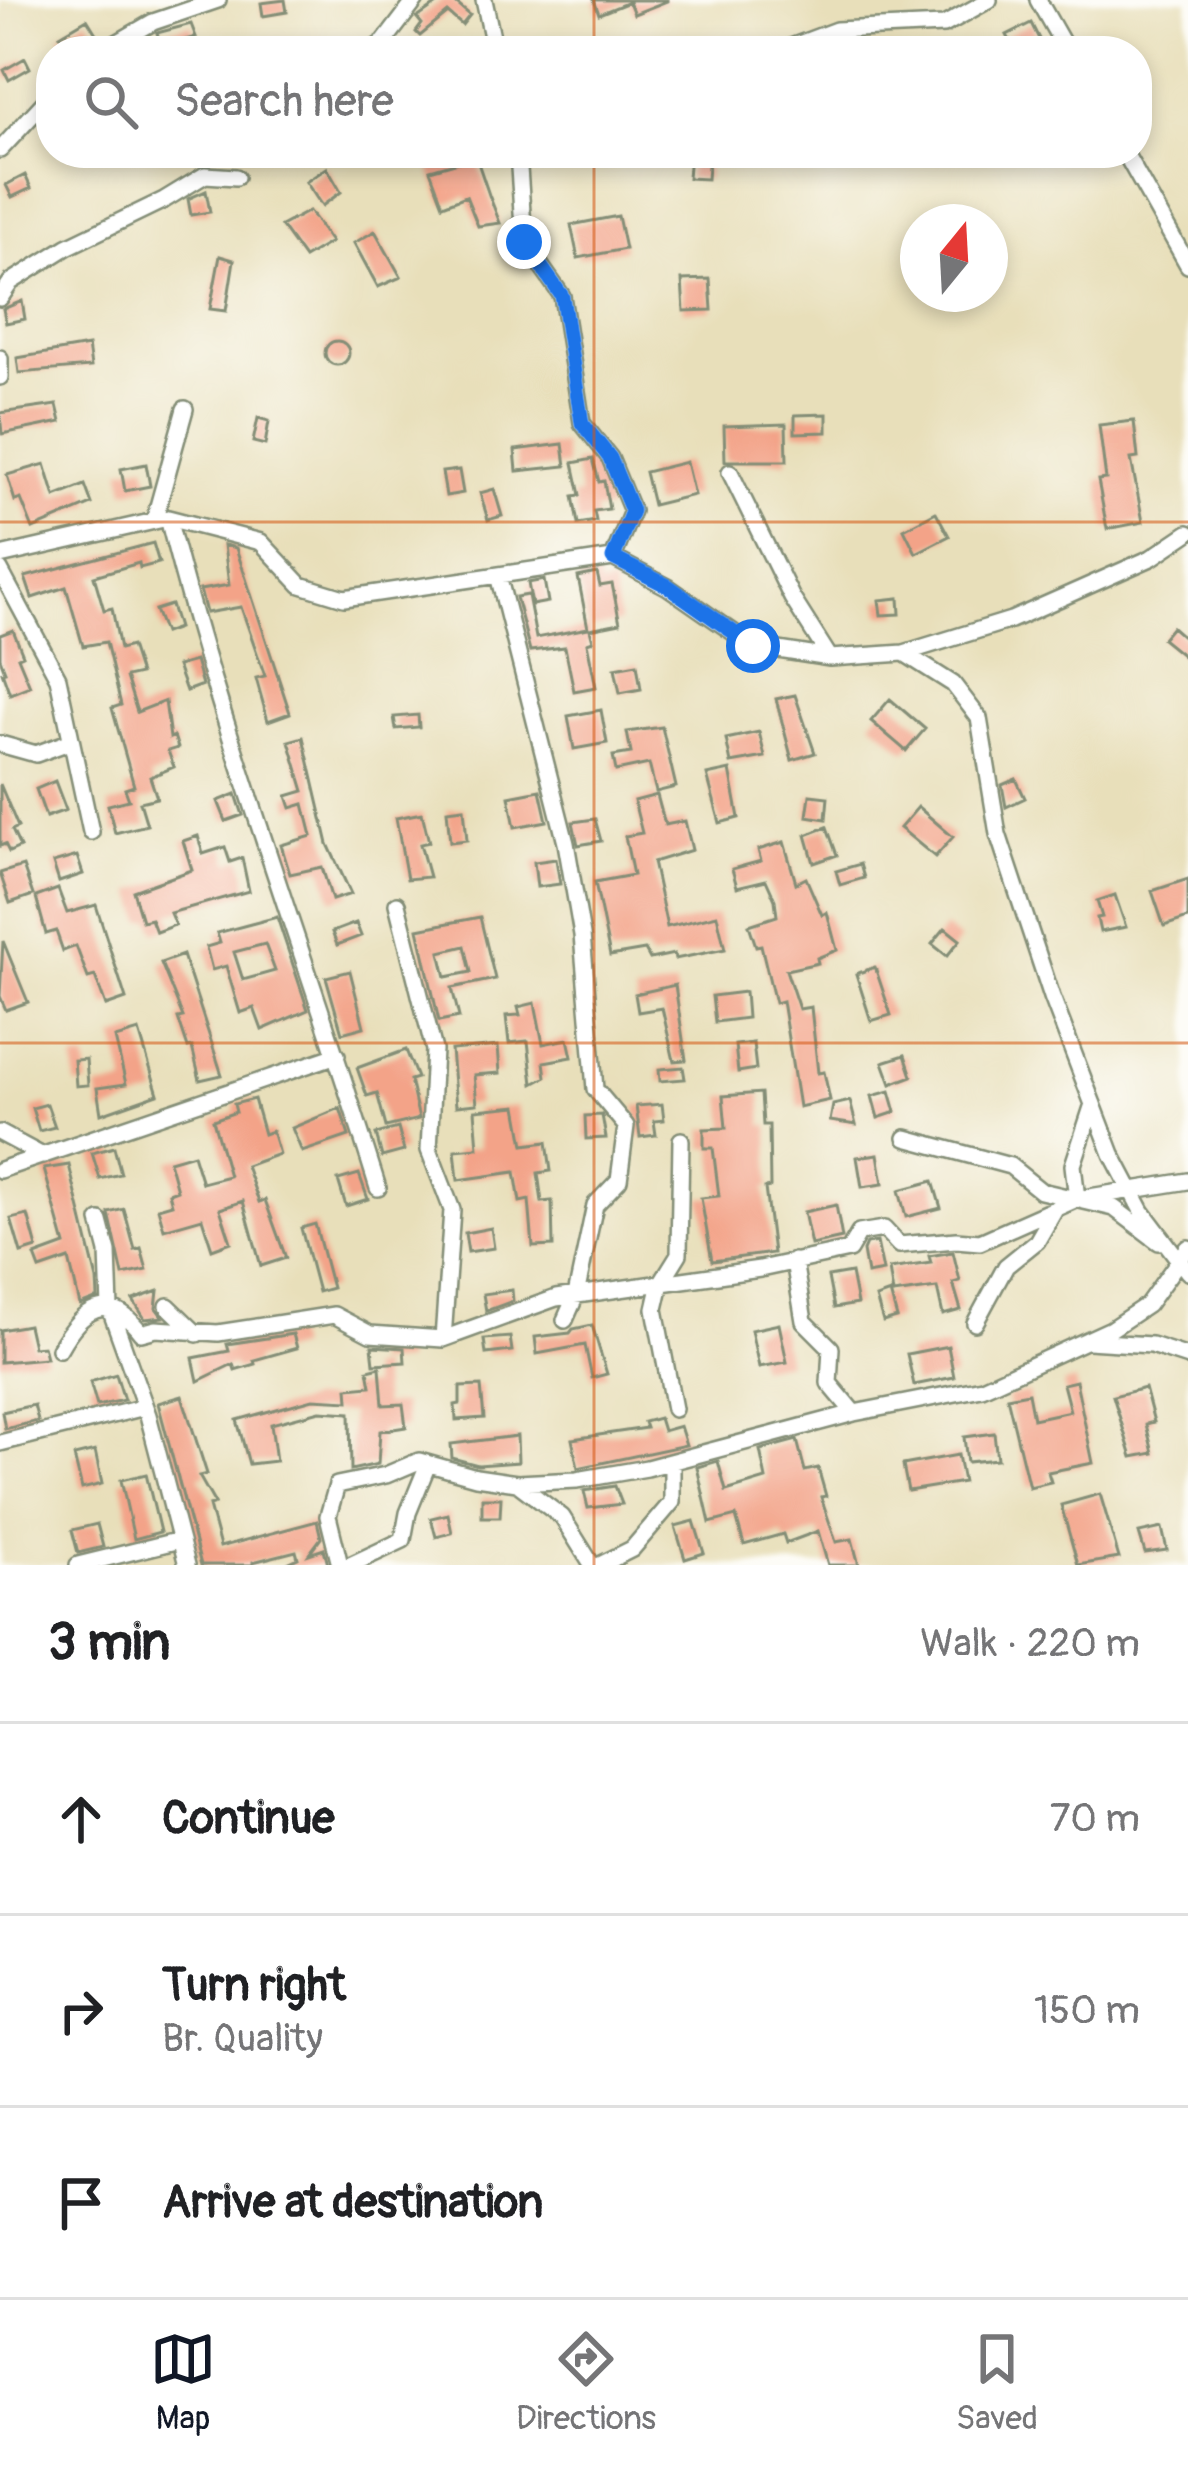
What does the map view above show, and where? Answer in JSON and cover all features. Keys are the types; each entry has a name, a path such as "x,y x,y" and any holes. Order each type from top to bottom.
{"street":[{"path":"129,36 153,22 218,0"},
{"path":"389,36 416,0"},
{"path":"484,0 492,36"},
{"path":"820,36 836,30 944,26 989,0"},
{"path":"1038,0 1058,36"},
{"path":"0,150 36,111"},
{"path":"519,168 524,242 562,296 582,423 610,458 632,511 613,558"},
{"path":"1133,168 1188,265"},
{"path":"0,298 11,282 67,247 205,175 236,177"},
{"path":"0,358 0,377"},
{"path":"185,409 161,519 378,1188"},
{"path":"730,472 792,598 830,658"},
{"path":"0,556 161,519 261,542 301,585 344,598 613,558 668,586 753,646 830,658 904,652 1011,620 1151,558 1188,533"},
{"path":"0,570 58,677 91,832"},
{"path":"498,575 566,842 582,935 596,1089 626,1126 619,1180 595,1205 576,1295 565,1320"},
{"path":"904,652 953,684 979,718 998,834 1093,1104 1132,1191 1186,1258"},
{"path":"0,744 36,754 70,742"},
{"path":"397,904 434,1050 429,1150 452,1210 443,1339"},
{"path":"0,1170 337,1055"},
{"path":"1077,1199 1073,1165 1093,1104"},
{"path":"0,1133 43,1156"},
{"path":"906,1138 1010,1166 1041,1191 1114,1208 1186,1258"},
{"path":"674,1409 655,1309 661,1283 680,1253 681,1140"},
{"path":"59,1349 76,1320 97,1309 110,1309 133,1321 141,1333 156,1329 197,1334 334,1315 370,1334 443,1339 493,1318 576,1295 849,1250 859,1234 884,1229 899,1245 980,1242 1077,1199 1188,1181"},
{"path":"976,1323 1006,1266 1037,1241 1056,1208"},
{"path":"100,1221 108,1252 110,1309 145,1407 187,1565"},
{"path":"340,1565 328,1516 337,1485 418,1461 517,1483 577,1480 671,1462 854,1413 982,1388 1085,1341 1147,1305 1186,1258"},
{"path":"794,1262 804,1322 832,1348 829,1383 854,1413"},
{"path":"168,1306 197,1334"},
{"path":"1085,1341 1151,1345 1188,1357"},
{"path":"0,1443 145,1407"},
{"path":"517,1483 562,1517 596,1565 632,1549 672,1502 671,1462"},
{"path":"350,1565 403,1540 407,1513 428,1464"},
{"path":"78,1565 180,1540"}],"building":[{"path":"285,0 287,12 263,16 261,3"},
{"path":"443,0 452,0 470,15 462,25 448,13 420,36 416,32 422,24 417,18"},
{"path":"594,0 667,1 634,14 629,2 599,14"},
{"path":"87,19 97,36 61,36"},
{"path":"1031,23 1038,36 1008,36"},
{"path":"191,24 196,36 158,36"},
{"path":"25,58 30,68 9,80 4,70"},
{"path":"327,168 341,192 322,206 306,182"},
{"path":"480,168 500,223 478,226 466,196 443,205 430,170"},
{"path":"689,168 708,168 707,179 688,178"},
{"path":"25,175 31,188 12,197 6,185"},
{"path":"206,191 210,212 191,215 188,199"},
{"path":"309,211 331,242 304,258 281,226"},
{"path":"618,216 625,249 578,258 571,225"},
{"path":"375,231 401,277 378,287 354,243"},
{"path":"220,256 234,260 226,311 210,309"},
{"path":"710,279 712,310 684,311 682,280"},
{"path":"22,301 25,319 6,323 3,309"},
{"path":"337,341 346,344 346,362 337,365 328,362 325,353 328,344"},
{"path":"88,346 91,367 19,373 17,358"},
{"path":"57,405 61,422 2,434 0,413"},
{"path":"827,414 827,432 795,433 795,415"},
{"path":"258,418 269,421 265,445 253,442"},
{"path":"1134,421 1138,458 1131,459 1143,522 1107,529 1098,480 1106,479 1099,425"},
{"path":"786,424 787,461 725,461 724,426"},
{"path":"563,444 566,466 517,471 515,450"},
{"path":"593,459 599,482 604,481 609,509 594,511 596,521 578,524 573,496 580,495 573,463"},
{"path":"686,462 694,495 653,505 645,472"},
{"path":"45,464 55,497 85,485 92,504 33,529 21,499 15,501 7,475"},
{"path":"146,464 150,486 125,491 121,469"},
{"path":"459,470 463,493 446,496 442,472"},
{"path":"494,489 502,516 488,520 480,493"},
{"path":"936,512 949,536 916,553 904,529"},
{"path":"153,543 159,563 140,568 139,563 94,576 104,610 112,608 120,649 131,646 140,674 126,677 137,712 165,701 170,738 174,736 178,748 168,751 174,767 150,777 157,798 140,802 147,825 115,833 108,805 129,800 125,789 134,786 112,708 121,705 106,642 83,646 66,587 32,598 25,577"},
{"path":"224,545 236,548 290,713 268,721 256,678 265,676 241,607 206,613 200,590 229,585"},
{"path":"597,573 600,586 612,584 620,623 590,629 593,641 587,643 596,687 574,691 565,647 530,651 516,597 528,595 536,638 588,628 578,577"},
{"path":"544,580 548,602 532,605 528,583"},
{"path":"899,598 900,614 881,615 879,600"},
{"path":"171,605 178,628 164,633 155,610"},
{"path":"1172,627 1188,641 1188,660 1162,639"},
{"path":"13,630 30,686 10,694 2,672 0,635"},
{"path":"195,661 202,685 186,691 177,666"},
{"path":"637,664 641,689 620,693 615,668"},
{"path":"795,695 815,753 792,760 776,699"},
{"path":"890,699 925,729 906,751 871,721"},
{"path":"601,710 607,743 574,749 568,716"},
{"path":"418,715 419,727 396,729 394,717"},
{"path":"662,727 676,787 656,792 649,764 616,771 613,756 631,753 627,732"},
{"path":"759,732 765,757 731,763 726,739"},
{"path":"303,737 328,844 351,894 332,900 322,867 290,874 281,845 312,836 304,804 291,808 287,796 304,791 289,741"},
{"path":"730,770 739,818 720,823 707,775"},
{"path":"1016,779 1025,798 1006,807 1002,785"},
{"path":"55,781 66,810 46,817 36,789"},
{"path":"0,784 18,827 12,830 20,847 9,852 5,844 0,846"},
{"path":"540,790 547,821 515,827 509,796"},
{"path":"236,794 243,815 226,821 218,801"},
{"path":"657,795 665,825 685,821 692,850 653,862 667,927 717,915 725,949 675,959 674,954 650,959 645,950 610,956 595,882 633,875 625,836 642,833 634,801"},
{"path":"810,795 828,797 826,819 807,816"},
{"path":"918,807 953,837 935,857 900,828"},
{"path":"464,808 467,840 450,842 447,810"},
{"path":"422,813 429,842 420,844 429,877 407,879 396,818"},
{"path":"595,819 601,841 578,845 573,822"},
{"path":"827,827 837,855 814,863 806,835"},
{"path":"198,836 203,854 225,847 230,862 242,858 249,891 170,913 175,925 156,932 151,919 142,921 133,891 192,870 183,841"},
{"path":"784,842 796,883 806,878 822,915 827,912 837,950 817,958 818,963 786,970 799,1009 811,1007 818,1073 824,1072 830,1100 799,1107 782,1001 775,1003 761,945 756,946 749,925 777,916 775,900 766,880 737,887 732,869 761,861 758,850"},
{"path":"77,856 83,874 59,882 53,863"},
{"path":"556,859 560,884 537,887 534,862"},
{"path":"860,864 864,878 840,885 836,871"},
{"path":"23,866 33,895 10,903 0,873"},
{"path":"1188,879 1188,918 1164,926 1152,891"},
{"path":"58,889 67,913 96,905 126,999 106,1006 76,946 63,951 56,931 46,934 36,897"},
{"path":"1115,895 1126,927 1100,932 1097,901"},
{"path":"277,917 308,1010 262,1030 254,1008 240,1013 226,966 212,970 206,947 220,943 217,933","holes":["265,944 275,971 243,980 234,952"]},
{"path":"480,917 495,979 452,988 459,1017 439,1021 418,929","holes":["465,946 471,972 446,977 440,952"]},
{"path":"356,923 361,936 337,945 332,932"},
{"path":"945,928 960,940 947,956 932,944"},
{"path":"3,941 28,1002 6,1010 0,996"},
{"path":"183,955 222,1075 200,1080 178,1018 183,1017 161,963"},
{"path":"875,967 891,1015 871,1021 856,974"},
{"path":"350,971 364,1027 342,1033 326,977"},
{"path":"675,985 686,1060 674,1061 662,1008 638,1012 635,994"},
{"path":"745,992 747,1018 715,1022 712,996"},
{"path":"535,1003 543,1044 568,1039 572,1057 544,1062 546,1077 533,1084 528,1041 509,1043 506,1016 520,1015 518,1007"},
{"path":"139,1031 158,1094 101,1114 97,1088 126,1084 115,1038"},
{"path":"753,1043 756,1069 738,1072 735,1045"},
{"path":"498,1046 500,1073 474,1075 477,1104 456,1106 451,1050"},
{"path":"406,1050 417,1078 410,1080 419,1119 386,1127 377,1093 367,1096 357,1068"},
{"path":"905,1055 912,1076 891,1084 883,1062"},
{"path":"86,1059 88,1085 76,1086 74,1060"},
{"path":"683,1067 685,1079 660,1081 659,1069"},
{"path":"890,1091 896,1112 878,1118 872,1096"},
{"path":"761,1093 763,1125 769,1125 770,1187 765,1188 773,1253 712,1261 701,1198 719,1196 713,1148 704,1148 704,1129 726,1128 723,1096"},
{"path":"254,1099 264,1134 272,1131 279,1154 246,1166 259,1202 265,1200 286,1258 261,1266 243,1201 220,1209 231,1242 212,1249 202,1218 164,1229 158,1208 172,1204 169,1193 177,1190 169,1161 193,1154 202,1183 229,1176 213,1120 236,1112 234,1104"},
{"path":"850,1101 856,1125 830,1121 833,1105"},
{"path":"47,1104 55,1127 39,1131 32,1108"},
{"path":"662,1104 664,1120 654,1121 656,1135 640,1137 636,1106"},
{"path":"517,1106 524,1145 547,1142 551,1171 538,1173 542,1202 552,1201 553,1246 533,1247 529,1200 520,1202 515,1172 458,1180 455,1150 478,1148 475,1110"},
{"path":"340,1108 349,1136 302,1152 292,1128"},
{"path":"602,1115 606,1138 586,1139 585,1116"},
{"path":"398,1128 404,1151 382,1157 376,1134"},
{"path":"114,1147 121,1174 100,1179 92,1153"},
{"path":"878,1154 883,1184 862,1187 857,1157"},
{"path":"69,1165 97,1280 98,1298 80,1305 69,1259 40,1269 35,1256 65,1245 44,1169"},
{"path":"359,1174 368,1199 346,1206 338,1180"},
{"path":"933,1181 941,1208 906,1217 899,1190"},
{"path":"836,1205 842,1238 811,1245 804,1212"},
{"path":"124,1209 135,1250 141,1248 147,1270 123,1275 109,1213"},
{"path":"28,1215 37,1248 21,1253 11,1219"},
{"path":"315,1224 332,1288 318,1292 301,1228"},
{"path":"491,1228 494,1248 468,1252 465,1233"},
{"path":"877,1242 883,1271 867,1274 863,1251 866,1244"},
{"path":"953,1252 960,1281 953,1283 961,1310 943,1315 937,1288 893,1294 889,1269 931,1263 929,1256"},
{"path":"851,1273 857,1304 834,1308 828,1277"},
{"path":"512,1290 513,1301 486,1311 483,1294"},
{"path":"158,1291 156,1308 163,1317 145,1319 133,1300"},
{"path":"890,1293 897,1318 883,1322 876,1298"},
{"path":"779,1324 787,1362 759,1367 751,1330"},
{"path":"28,1325 33,1347 43,1346 46,1358 0,1362 0,1330"},
{"path":"592,1325 607,1374 592,1378 585,1345 537,1354 535,1337"},
{"path":"293,1334 297,1348 235,1370 233,1364 198,1381 193,1358 229,1351 227,1344"},
{"path":"510,1337 512,1351 486,1354 484,1339"},
{"path":"372,1346 404,1348 405,1362 374,1364"},
{"path":"948,1346 954,1377 914,1385 907,1354"},
{"path":"380,1367 383,1405 403,1404 406,1427 380,1431 378,1464 351,1470 350,1413 320,1411 271,1424 276,1461 249,1464 237,1420 313,1399 349,1401 348,1388 371,1386 368,1370"},
{"path":"116,1374 124,1400 97,1406 90,1382"},
{"path":"1076,1381 1093,1463 1048,1472 1051,1482 1029,1487 1007,1397 1028,1393 1033,1419 1070,1411 1063,1384"},
{"path":"481,1386 484,1418 456,1420 460,1387"},
{"path":"1145,1388 1154,1422 1146,1424 1153,1453 1132,1457 1113,1396"},
{"path":"182,1396 207,1474 199,1476 215,1504 209,1506 220,1547 317,1521 321,1538 309,1554 324,1549 328,1565 283,1565 298,1558 296,1551 253,1565 201,1565 158,1403"},
{"path":"34,1405 38,1421 5,1429 2,1412"},
{"path":"659,1418 663,1431 680,1426 686,1445 578,1468 572,1439 646,1428 644,1422"},
{"path":"994,1433 997,1459 967,1462 964,1437"},
{"path":"517,1436 518,1462 478,1465 452,1458 451,1444"},
{"path":"797,1440 805,1471 818,1468 826,1496 821,1497 836,1542 852,1539 859,1565 828,1565 818,1531 786,1543 783,1534 744,1545 736,1516 710,1523 697,1467 718,1461 726,1491 766,1479 760,1450"},
{"path":"95,1451 102,1484 82,1489 74,1456"},
{"path":"958,1455 963,1482 908,1491 903,1465"},
{"path":"146,1474 160,1532 134,1539 121,1480"},
{"path":"615,1486 622,1504 588,1508 584,1491"},
{"path":"1100,1494 1119,1558 1078,1565 1061,1505"},
{"path":"482,1498 501,1498 500,1517 482,1517"},
{"path":"448,1514 452,1533 436,1537 431,1518"},
{"path":"694,1521 704,1553 685,1559 675,1526"},
{"path":"97,1524 103,1547 78,1553 72,1530"},
{"path":"1162,1528 1167,1550 1145,1553 1139,1533"}],"route":[{"path":"524,242 562,296 582,423 610,458 632,511 613,558 668,586 753,646"}]}
